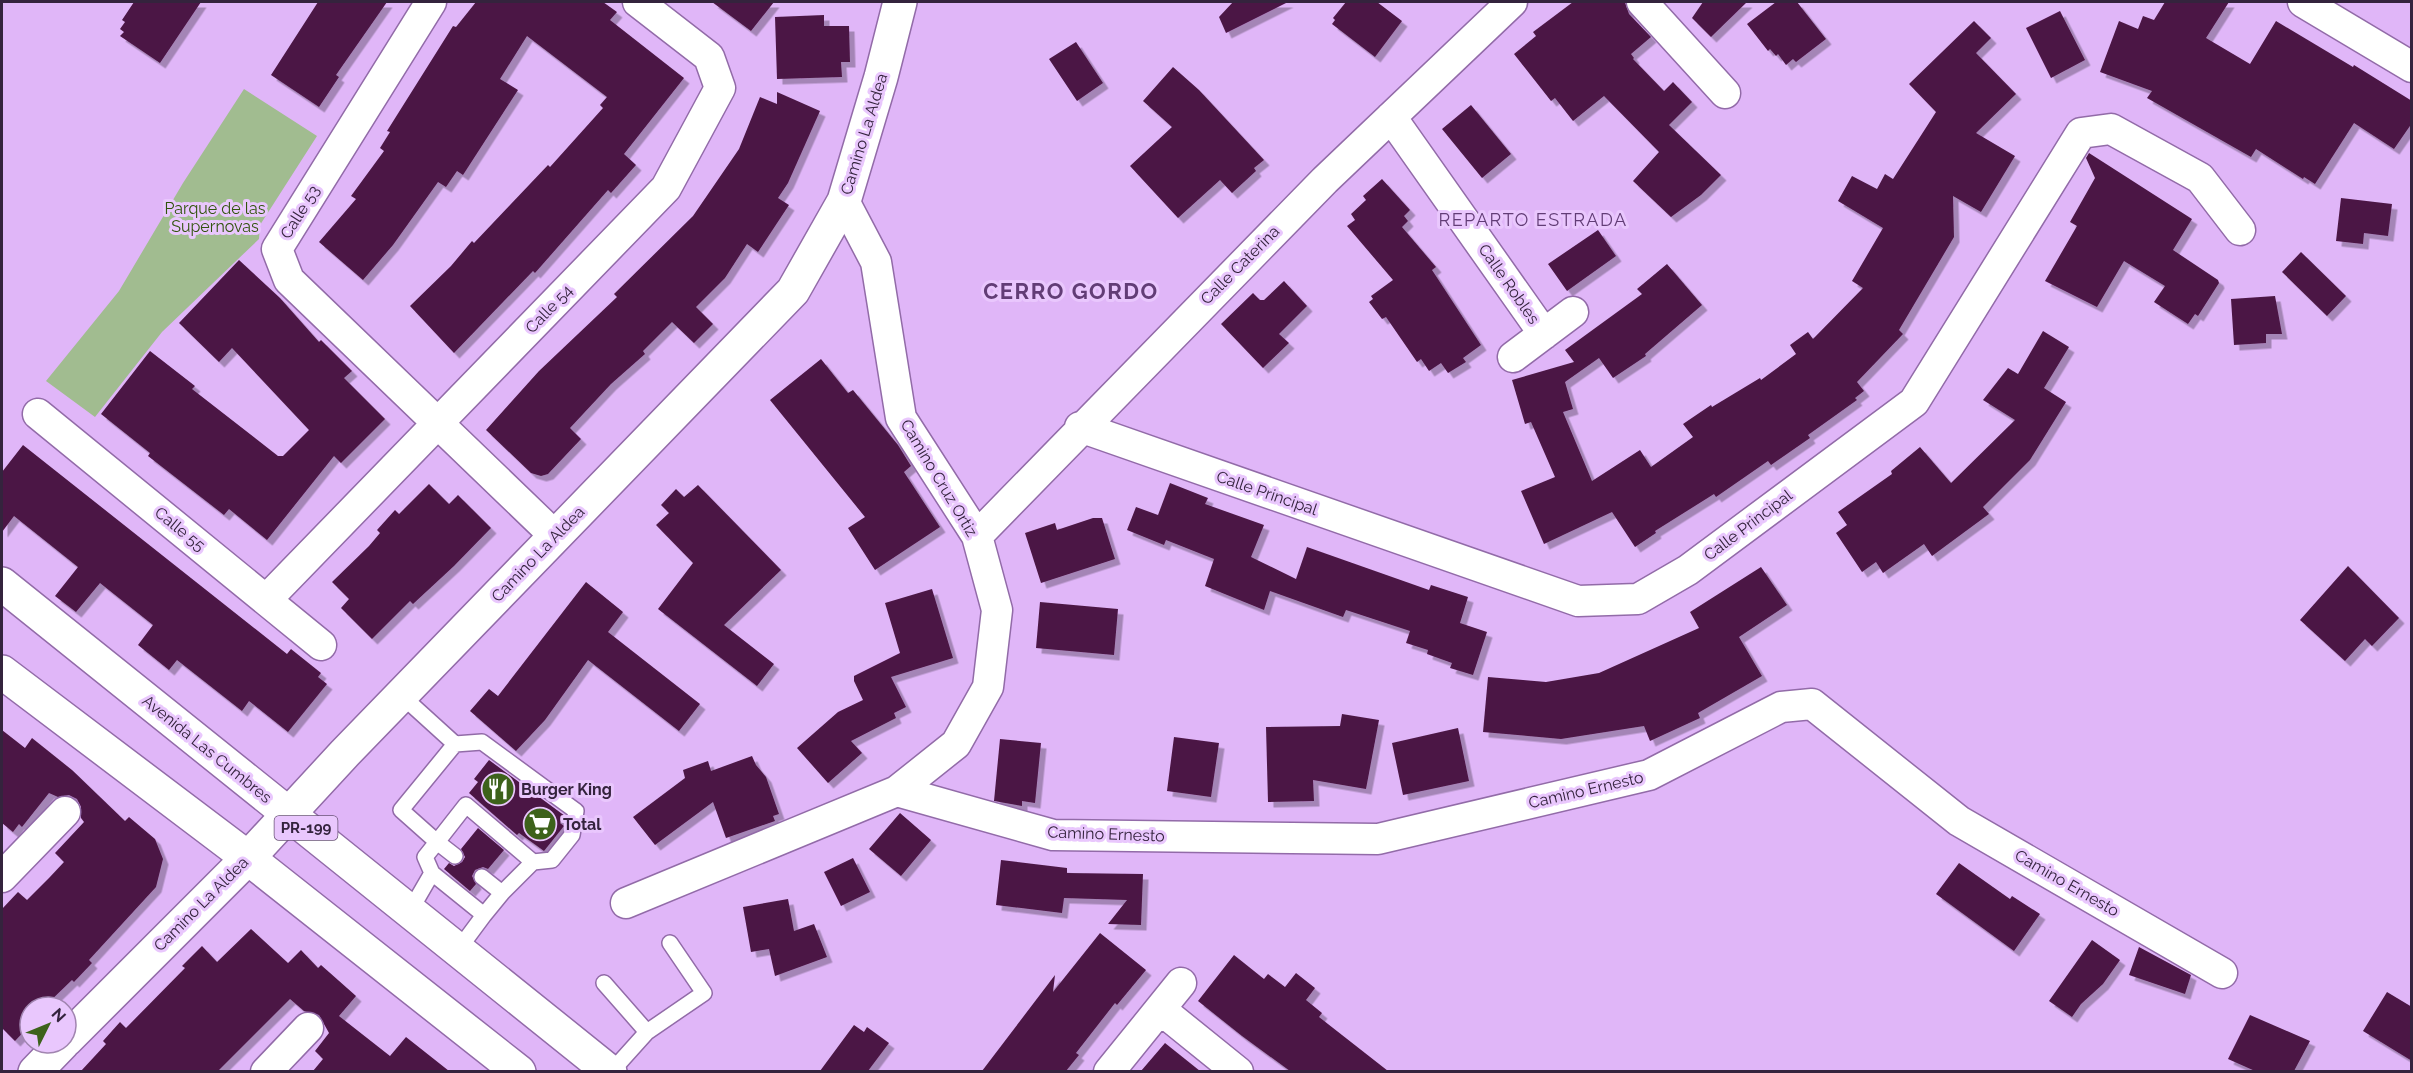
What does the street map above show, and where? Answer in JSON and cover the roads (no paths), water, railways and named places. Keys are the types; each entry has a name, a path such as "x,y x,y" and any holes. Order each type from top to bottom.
{"main road":[{"name":"Camino La Aldea","path":"78,1028 248,858 401,695 793,291 844,201 882,77 900,2"},
{"name":"Avenida Las Cumbres","path":"2,584 611,1071"},
{"path":"2,672 248,858 519,1071"},
{"path":"35,1071 51,1055"}],"street":[{"name":"Calle 53","path":"431,2 277,249 290,279 438,424"},
{"name":"Calle 54","path":"267,599 666,188 720,88 710,57 638,2"},
{"name":"Calle Caterina","path":"976,536 1080,427 1325,180 1512,2"},
{"path":"1642,2 1725,93"},
{"path":"2303,2 2412,67"},
{"name":"Calle Robles","path":"1391,117 1544,334"},
{"name":"Calle Principal","path":"1080,427 1578,601 1638,599 1688,570 1914,402 2081,133 2111,129 2200,178 2240,230"},
{"name":"Camino Cruz Ortiz","path":"626,903 897,791 956,744 988,687 997,610 976,536 901,418 876,262 844,201"},
{"path":"1513,357 1572,312"},
{"name":"Calle 55","path":"38,414 321,645"},
{"path":"438,424 555,536"},
{"name":"Camino Ernesto","path":"897,791 1053,835 1378,839 1649,775 1780,706 1812,704 1959,821 2222,973"},
{"path":"2,877 65,812"},
{"path":"1110,1071 1181,983"},
{"path":"1160,1009 1238,1071"},
{"path":"266,1071 308,1028"}],"lane":[{"path":"401,695 455,744 482,742 576,812 572,835 552,860 533,862 502,893 458,950"},
{"path":"455,744 401,810 455,856"},
{"path":"484,915 432,873 425,858 466,805 533,862"},
{"path":"410,911 432,873"},
{"path":"482,877 502,893"},
{"path":"611,1071 647,1032 705,993 670,943"},
{"path":"604,983 647,1032"}],"place":[{"name":"Burger King","path":"498,789"},
{"name":"Total","path":"540,824"}],"district":[{"name":"REPARTO ESTRADA","path":"1533,219"},
{"name":"CERRO GORDO","path":"1071,291"}],"park label":[{"name":"Parque de las Supernovas","path":"215,217"}]}
